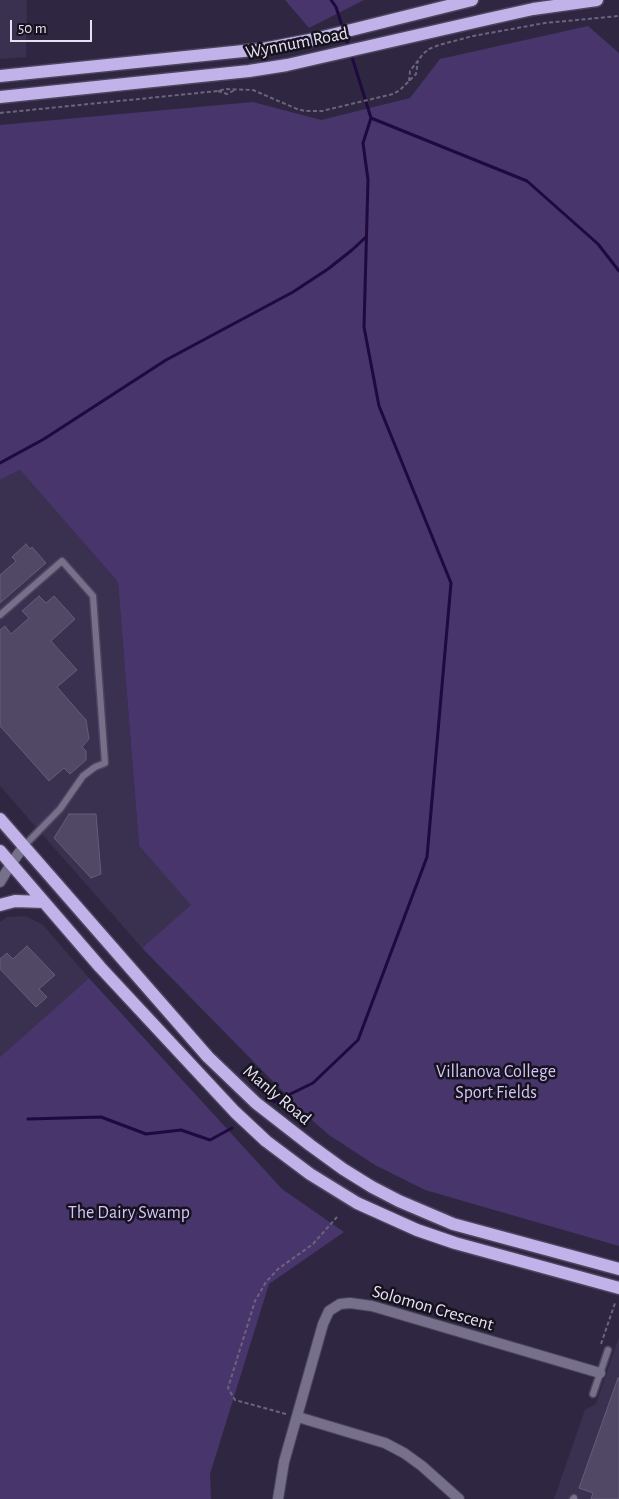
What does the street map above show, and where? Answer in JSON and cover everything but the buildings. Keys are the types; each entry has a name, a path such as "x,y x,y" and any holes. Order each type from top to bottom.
{"main road":[{"name":"Wynnum Road","path":"0,76 262,49 315,39 472,0"},
{"name":"Wynnum Road","path":"0,97 249,71 324,58 533,9 597,0"},
{"name":"Manly Road","path":"0,818 208,1057 256,1102 316,1150 343,1169 399,1201 453,1224 619,1270"},
{"path":"0,851 95,961 235,1112 266,1141 310,1174 357,1202 417,1230 455,1243 619,1288"},
{"path":"0,904 15,901 44,902"}],"street":[{"path":"0,882 24,846"},
{"name":"Solomon Crescent","path":"278,1499 284,1462 323,1324 329,1311 340,1304 350,1303 372,1306 600,1373"},
{"path":"298,1417 385,1443 404,1453 422,1466 459,1499"}],"lane":[{"path":"0,614 62,561 93,596 105,763 95,767 83,776 60,809 24,846"},
{"path":"593,1394 608,1350"}],"path":[{"path":"409,81 410,71 429,48 472,36 545,23 619,16"},
{"path":"0,113 218,92 226,89 253,90 305,112 322,111 393,94 400,90 416,74 418,61"},
{"path":"218,92 227,94 236,90"},
{"path":"298,1417 235,1400 228,1388 255,1301 266,1282 278,1269 313,1244 337,1217"},
{"path":"600,1345 615,1303"}],"shaded area":[{"path":"0,0 27,0 26,57 0,59"},
{"path":"20,470 118,582 139,846 192,905 142,948 0,786 0,480"},
{"path":"26,916 43,925 89,978 0,1057 0,922 7,917"},
{"path":"619,1337 619,1499 554,1499 585,1410 596,1404"}],"green space":[{"path":"285,0 364,0 309,28"},
{"name":"Villanova College Sport Fields","path":"588,26 619,53 619,1246 425,1190 375,1165 329,1135 304,1113 142,948 191,905 139,846 118,582 20,470 0,480 0,125 253,102 321,120 410,98 440,59"},
{"name":"The Dairy Swamp","path":"89,978 282,1189 344,1232 269,1284 210,1474 211,1499 0,1499 0,1057"}],"waterway":[{"path":"331,0 336,7 343,29"},
{"path":"345,35 349,48"},
{"path":"351,54 371,118"},
{"path":"371,118 527,181 598,244 619,271"},
{"path":"274,1102 313,1083 358,1040 427,857 451,583 379,406 364,327 368,180 363,143 371,118"},
{"path":"0,463 44,439 166,360 293,292 328,269 366,237"},
{"path":"28,1119 101,1117 146,1134 181,1130 210,1140 232,1128"}]}
